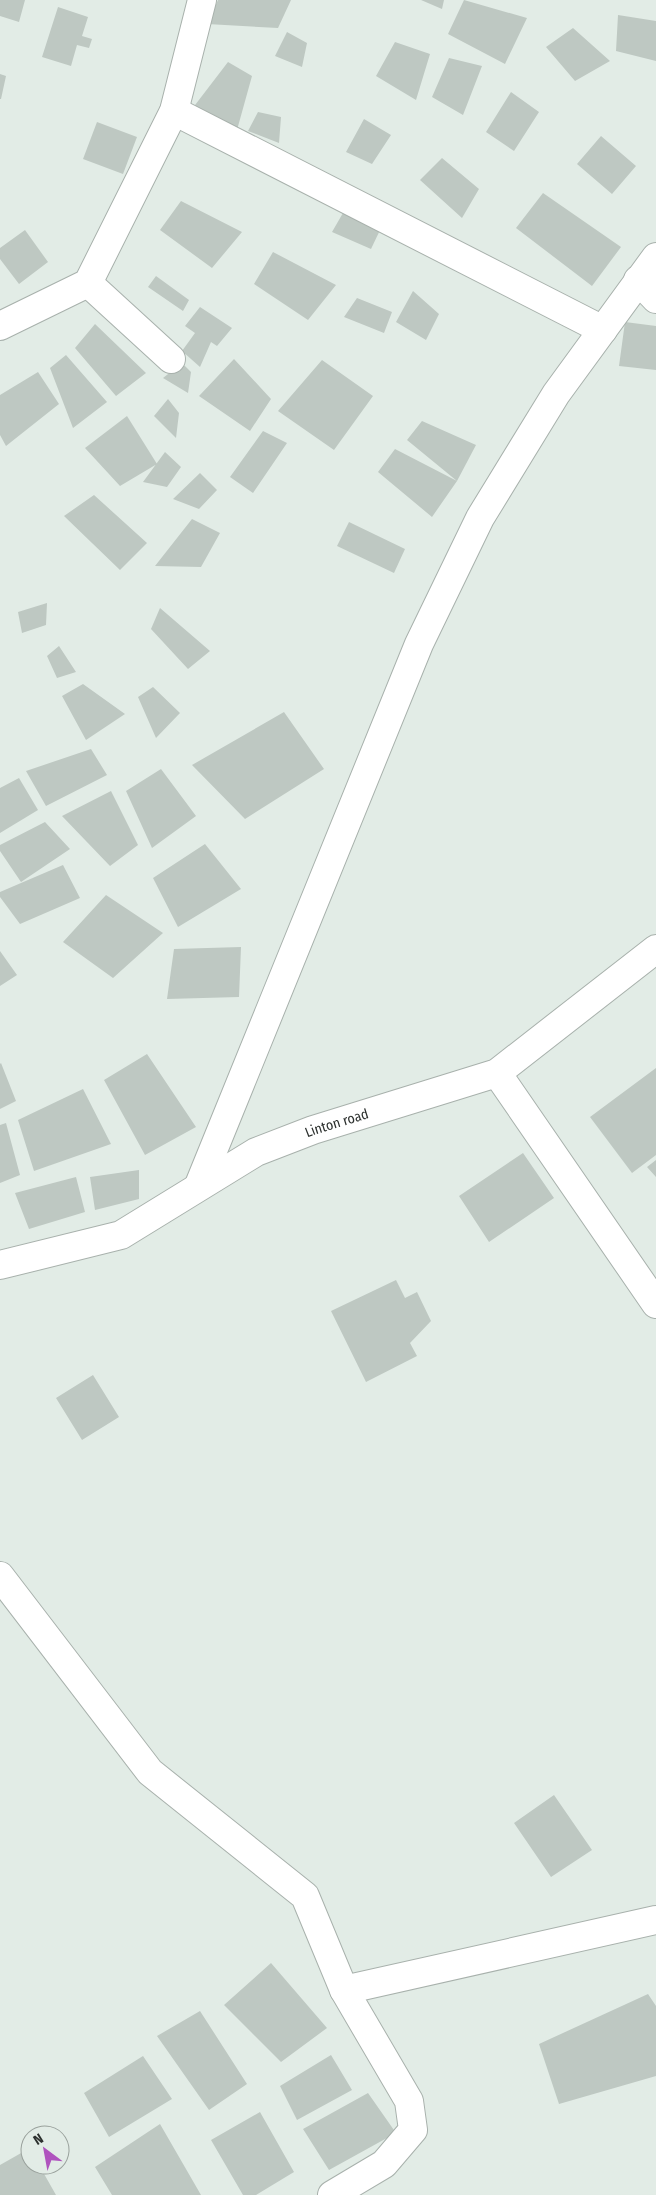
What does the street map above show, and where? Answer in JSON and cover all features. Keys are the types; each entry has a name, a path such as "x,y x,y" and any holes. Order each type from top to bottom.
{"street":[{"path":"0,326 88,283 174,111 202,0"},
{"path":"174,111 603,330"},
{"path":"199,1185 419,644 480,518 556,394 603,330 647,289 656,257"},
{"path":"88,283 171,359"},
{"name":"Linton road","path":"0,1265 121,1235 199,1185 256,1152 313,1130 497,1073 656,949"},
{"path":"497,1073 656,1304"},
{"path":"0,1576 150,1772 305,1896 344,1990 409,2101 413,2130 384,2164 332,2195"},
{"path":"344,1990 656,1920"}],"building":[{"path":"0,0 25,0 19,22 0,16"},
{"path":"218,0 291,0 278,28 207,24"},
{"path":"421,0 444,0 442,9"},
{"path":"464,0 527,18 505,64 448,34"},
{"path":"58,7 88,17 82,36 92,39 89,48 77,45 71,66 42,57"},
{"path":"618,15 656,21 656,61 616,51"},
{"path":"573,28 610,61 575,81 546,47"},
{"path":"287,32 307,43 302,67 275,56"},
{"path":"395,42 430,54 416,100 376,76"},
{"path":"449,58 482,66 463,115 432,97"},
{"path":"228,62 252,76 237,130 192,109"},
{"path":"0,74 6,76 1,99 0,99"},
{"path":"511,92 539,112 514,151 486,132"},
{"path":"258,112 281,117 279,143 248,131"},
{"path":"364,119 391,135 372,164 346,152"},
{"path":"97,122 137,137 123,174 83,159"},
{"path":"601,136 636,166 612,194 577,164"},
{"path":"442,158 479,189 462,218 420,180"},
{"path":"543,193 621,247 592,286 516,228"},
{"path":"181,201 242,232 212,268 160,230"},
{"path":"347,206 381,228 371,249 332,232"},
{"path":"25,230 48,262 19,284 0,259 0,248"},
{"path":"273,252 336,285 308,320 254,284"},
{"path":"156,276 189,300 183,311 148,287"},
{"path":"413,291 439,314 426,340 396,322"},
{"path":"357,298 392,312 384,333 344,317"},
{"path":"200,307 232,328 217,346 211,342 200,367 182,351 195,333 185,326"},
{"path":"625,322 656,326 656,370 619,366"},
{"path":"95,324 146,373 116,396 75,348"},
{"path":"66,355 107,402 73,428 50,368"},
{"path":"234,359 271,399 250,431 199,396"},
{"path":"322,360 373,396 334,450 278,411"},
{"path":"182,363 191,372 188,393 163,378"},
{"path":"38,372 59,404 6,446 0,435 0,395"},
{"path":"168,399 179,413 176,438 154,416"},
{"path":"127,416 157,464 120,486 85,448"},
{"path":"422,421 476,445 457,481 407,440"},
{"path":"263,431 287,443 253,493 230,477"},
{"path":"395,449 457,481 432,517 378,472"},
{"path":"165,452 181,467 167,487 143,482"},
{"path":"200,473 217,490 199,509 173,499"},
{"path":"94,495 147,543 120,570 64,516"},
{"path":"192,519 220,533 201,567 155,566"},
{"path":"349,522 405,549 394,573 337,546"},
{"path":"47,603 46,625 22,633 18,612"},
{"path":"160,608 210,651 188,669 151,629"},
{"path":"59,646 76,672 57,678 47,656"},
{"path":"83,684 125,714 86,740 62,696"},
{"path":"153,687 180,713 156,738 138,697"},
{"path":"284,712 324,769 245,819 192,765"},
{"path":"91,749 107,775 46,806 26,771"},
{"path":"161,769 196,816 152,848 126,791"},
{"path":"19,778 38,810 0,833 0,788"},
{"path":"111,791 138,845 110,866 62,816"},
{"path":"45,822 70,849 21,882 0,851 0,845"},
{"path":"205,844 241,889 178,927 153,878"},
{"path":"63,865 80,898 20,924 0,897 0,892"},
{"path":"106,895 163,933 113,978 63,942"},
{"path":"241,947 239,997 167,999 174,949"},
{"path":"0,951 17,975 0,986"},
{"path":"147,1054 196,1127 145,1155 104,1080"},
{"path":"0,1064 16,1101 0,1109"},
{"path":"656,1068 656,1155 632,1173 590,1117"},
{"path":"83,1089 111,1144 34,1171 18,1120"},
{"path":"6,1123 20,1175 0,1183 0,1125"},
{"path":"523,1153 554,1198 489,1242 459,1196"},
{"path":"656,1160 656,1177 647,1167"},
{"path":"139,1170 139,1199 95,1210 90,1177"},
{"path":"76,1177 85,1212 29,1229 15,1193"},
{"path":"396,1280 405,1298 417,1292 431,1321 410,1343 417,1356 366,1382 331,1311"},
{"path":"93,1375 119,1417 82,1440 56,1398"},
{"path":"554,1795 592,1850 551,1877 514,1823"},
{"path":"271,1963 327,2028 281,2062 224,2005"},
{"path":"648,1994 656,2006 656,2076 559,2104 539,2044"},
{"path":"200,2011 247,2084 209,2110 157,2036"},
{"path":"331,2055 352,2090 297,2120 280,2086"},
{"path":"143,2056 172,2099 109,2137 84,2093"},
{"path":"368,2093 396,2133 329,2170 303,2129"},
{"path":"260,2112 294,2172 256,2195 243,2195 211,2140"},
{"path":"160,2124 201,2195 112,2195 95,2167"},
{"path":"20,2154 20,2175 45,2175 56,2195 0,2195 0,2165"}]}
